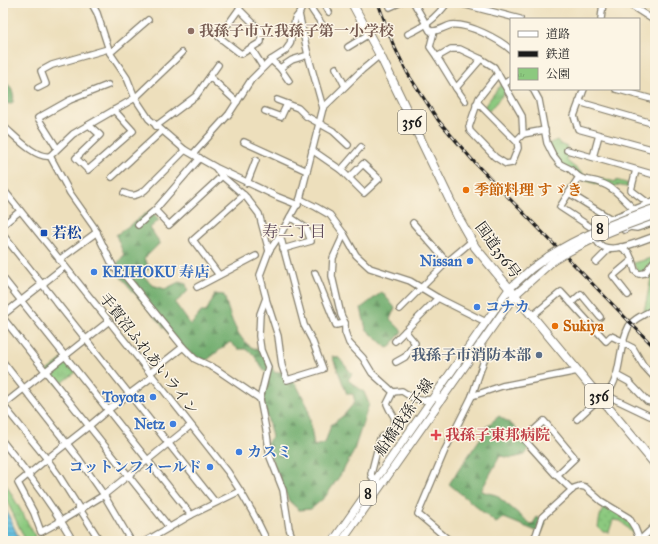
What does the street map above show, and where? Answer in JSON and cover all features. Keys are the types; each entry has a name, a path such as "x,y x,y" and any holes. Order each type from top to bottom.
{"highway":[{"name":"国道356号","path":"352,3 380,55 458,217 472,242 486,261 578,371 603,396 655,464"}],"main road":[{"name":"船橋我孫子線","path":"342,541 433,399 486,322 512,292 572,242 599,229 655,208"},
{"name":"船橋我孫子線","path":"551,259 601,235 655,215"},
{"name":"船橋我孫子線","path":"333,541 442,397 480,343 512,292"}],"street":[{"path":"90,3 97,13 109,51 127,78 135,98 149,119 185,150 215,168 278,197 316,207 330,215 344,234 356,256 370,268 410,281 438,298 486,322"},
{"path":"193,154 229,114 251,80 271,60 285,51 290,44 295,19 304,3"},
{"path":"308,3 313,13 317,15 327,32"},
{"path":"324,3 329,12"},
{"path":"390,7 399,3"},
{"path":"414,3 430,31 451,25 464,26 494,38 510,49"},
{"path":"408,34 426,25 447,3"},
{"path":"458,3 516,18"},
{"path":"601,18 603,3"},
{"path":"627,3 655,20"},
{"path":"240,6 261,31 261,42 241,54 219,37 240,6"},
{"path":"299,14 308,55 323,108"},
{"path":"38,88 46,84 41,71 52,65 109,51 148,20"},
{"path":"434,31 430,46 465,101"},
{"path":"348,47 369,34"},
{"path":"251,48 263,67"},
{"path":"437,57 451,49 460,49 494,67 522,116 523,134"},
{"path":"50,156 73,134 135,98 182,53"},
{"path":"280,68 292,60 308,55"},
{"path":"280,235 304,325 312,340 323,369 287,380 282,366 278,336 260,276 269,251 299,202 323,108 380,55"},
{"path":"456,88 481,59"},
{"path":"271,60 280,68 289,81"},
{"path":"156,126 196,96 218,65"},
{"path":"336,68 345,86"},
{"path":"476,104 479,104 516,141 518,148 512,163 506,164 495,157 470,131 469,127 474,115 476,104 479,98 498,74"},
{"path":"210,77 237,102"},
{"path":"504,84 510,80"},
{"path":"57,148 38,118 70,100 108,85"},
{"path":"534,90 539,100 547,143 560,164 585,180 601,183 610,187 634,209"},
{"path":"584,90 574,116 577,128 655,150"},
{"path":"624,90 655,100"},
{"path":"277,100 298,108 306,116 333,131 348,145"},
{"path":"579,102 655,124 655,120"},
{"path":"265,111 281,117 287,104"},
{"path":"90,125 100,135 76,158 88,170 133,131 114,110"},
{"path":"3,126 35,153 50,156"},
{"path":"516,141 523,134 545,130"},
{"path":"112,177 162,131"},
{"path":"593,157 599,135"},
{"path":"244,142 307,171"},
{"path":"341,170 362,147"},
{"path":"124,193 131,196 138,195 185,150"},
{"path":"312,150 341,170 349,178 364,193 379,179 362,164 349,178"},
{"path":"567,150 655,175"},
{"path":"50,156 70,194 97,232 114,268 126,276 195,359 216,369 260,399"},
{"path":"138,225 155,210 200,158"},
{"path":"247,183 256,160"},
{"path":"215,168 222,176 246,196 259,214 269,251"},
{"path":"636,170 631,190 648,203"},
{"path":"155,210 169,225 222,176"},
{"path":"580,176 560,207 592,228 598,244 603,248 609,249 621,247 655,236"},
{"name":"手賀沼ふれあいライン","path":"3,189 215,456 240,490 267,541"},
{"path":"569,193 611,219"},
{"path":"219,275 192,240 244,195"},
{"path":"592,228 655,201"},
{"path":"3,224 20,211"},
{"path":"283,249 311,241 306,228 290,217"},
{"path":"596,239 630,227 637,228 655,222"},
{"path":"413,223 447,262"},
{"path":"59,260 97,232"},
{"path":"344,234 334,258 332,276 349,343 363,358 372,373 393,392"},
{"path":"3,235 215,502"},
{"path":"400,309 447,262 472,242"},
{"path":"621,247 628,253 635,271 639,274 645,273 655,260"},
{"path":"596,262 609,249"},
{"path":"197,287 256,256"},
{"path":"628,295 614,276 632,260"},
{"path":"3,315 64,267"},
{"path":"316,273 336,325 345,323"},
{"path":"3,278 191,515"},
{"path":"532,316 561,292 606,341 611,336 633,348 643,365 655,378"},
{"path":"571,303 581,294 600,317"},
{"path":"266,298 260,314 259,336 261,350 268,367 260,399 270,458 283,490 289,528 293,541"},
{"path":"394,341 438,298"},
{"path":"577,419 603,396 613,384 623,343 629,326 636,319 652,310 655,317"},
{"path":"3,318 169,527"},
{"path":"100,541 59,476 3,405 109,321"},
{"path":"396,362 405,357 415,343 404,332"},
{"path":"450,541 418,514 445,450 472,396 485,357 480,343"},
{"path":"184,347 129,394 18,483 34,513 41,532 104,495 190,426"},
{"path":"3,362 67,443 104,495 131,541"},
{"path":"472,396 502,386 578,371"},
{"path":"616,375 629,382 647,401 655,402"},
{"path":"393,392 402,390 416,400 422,401 442,397"},
{"path":"379,482 372,477 371,474 377,449 383,436 391,432 395,421 396,417 387,404 393,392"},
{"path":"603,396 653,416 655,422"},
{"path":"557,475 575,458 544,422 523,437 557,475 572,490"},
{"path":"3,442 43,493 73,541"},
{"path":"531,541 536,535 542,517 572,490 579,486 585,487 601,501 627,516 635,528 640,541 655,526"},
{"path":"146,541 191,515 240,490"}],"green space":[{"path":"3,79 10,87 13,94 14,97 12,104 3,103"},
{"path":"503,82 506,91 487,113 483,108"},
{"path":"557,140 560,144 567,147 567,161 584,175 616,182 616,180 632,185 631,188 617,185 612,189 585,180 560,164 548,144"},
{"path":"151,210 159,220 150,228 160,243 144,259 150,268 141,273 152,285 165,289 179,282 186,284 188,291 175,303 191,325 201,312 206,312 215,294 224,295 232,321 242,339 248,345 258,350 268,360 275,373 282,371 296,384 308,407 314,446 325,443 331,425 344,415 355,402 353,394 347,394 332,356 339,358 352,374 348,380 364,392 369,404 353,453 325,497 311,509 299,510 289,501 265,444 272,437 263,399 269,377 253,354 245,349 238,349 230,342 207,360 197,358 177,343 120,276 116,265 124,255 116,235"},
{"path":"655,257 655,309 643,316 653,263 645,273 639,274 633,263"},
{"path":"382,292 395,308 390,319 402,331 390,347 387,348 366,329 361,308"},
{"path":"65,357 76,372 58,386 47,371"},
{"path":"499,416 511,424 532,443 525,455 512,458 500,456 481,491 496,495 532,525 537,517 546,523 541,533 504,518 496,523 449,484 482,436 486,427"},
{"path":"3,479 34,534 36,541 26,541 3,493"},
{"path":"604,506 628,518 637,536 621,521 613,520 609,532 603,532 598,527"}],"water":[{"path":"3,503 20,541 3,541"}],"railway":[{"path":"378,3 393,44 408,74 438,120 475,163 655,348"}],"place":[{"name":"我孫子市立我孫子第一小学校","path":"191,31"},
{"name":"季節料理 すゞき","path":"466,190"},
{"name":"若松","path":"44,233"},
{"name":"Nissan","path":"470,261"},
{"name":"KEIHOKU 寿店","path":"94,272"},
{"name":"コナカ","path":"477,307"},
{"name":"Sukiya","path":"555,326"},
{"name":"我孫子市消防本部","path":"539,355"},
{"name":"Toyota","path":"153,397"},
{"name":"Netz","path":"173,424"},
{"name":"我孫子東邦病院","path":"436,435"},
{"name":"カスミ","path":"239,452"},
{"name":"コットンフィールド","path":"210,467"}],"district":[{"name":"寿二丁目","path":"294,231"}]}
